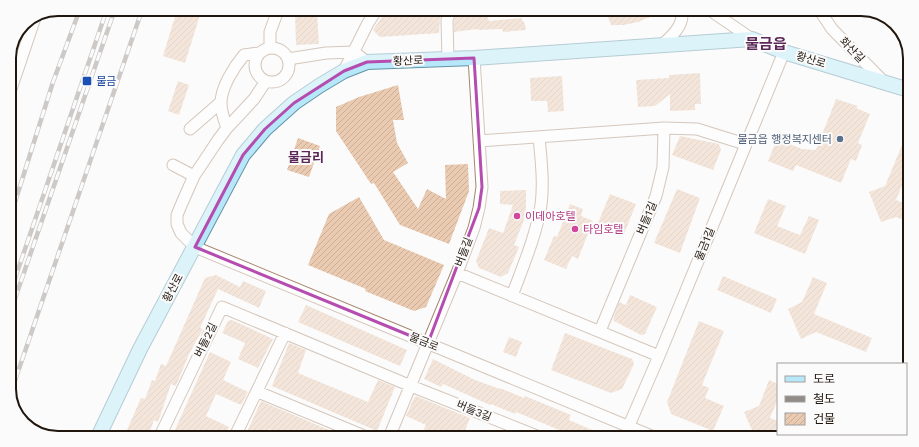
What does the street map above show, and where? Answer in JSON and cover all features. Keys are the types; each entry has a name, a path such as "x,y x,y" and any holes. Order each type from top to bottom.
{"main road":[{"name":"황산로","path":"101,431 140,349 244,155 265,129 294,103 344,71 367,62 474,58 752,38 784,52 903,88"}],"street":[{"path":"227,128 222,115 221,102 227,83 235,66 244,55 265,51 280,50 288,59 288,70 282,79 271,83 261,79 255,69 255,63 265,51 276,16"},
{"path":"344,71 373,16"},
{"path":"448,16 447,20 448,59"},
{"path":"663,44 675,33 682,16"},
{"path":"719,16 752,38"},
{"name":"화산길","path":"823,16 832,29 885,83"},
{"path":"16,74 33,24"},
{"path":"288,59 326,53 354,52 367,62"},
{"name":"물금1길","path":"626,431 659,356 784,52"},
{"name":"버들길","path":"392,431 457,273 474,228 479,208 482,187 474,58"},
{"path":"194,247 181,233 177,224 177,216 194,176 227,128 254,99 266,81"},
{"path":"190,129 221,102"},
{"path":"479,141 664,128 697,129 745,144"},
{"name":"버들1길","path":"600,331 656,196 663,167 664,128"},
{"path":"512,296 536,229 541,204 542,180 540,137"},
{"path":"173,165 194,176"},
{"name":"물금로","path":"194,247 640,431"},
{"path":"457,273 659,356"},
{"name":"버들2길","path":"162,431 222,307 411,386"},
{"path":"238,431 258,392 285,333"},
{"name":"버들3길","path":"411,386 524,431"},
{"path":"258,392 352,431"}],"highlighted area":[{"path":"474,58 482,187 479,208 428,343 195,247 243,155 265,129 294,103 344,71 367,62"}],"building":[{"path":"175,16 200,16 185,63 163,56"},
{"path":"295,16 317,16 319,44 296,45"},
{"path":"383,16 441,16 439,33 380,37 373,30"},
{"path":"456,16 487,16 489,21 521,18 525,24 526,30 503,32 502,29 477,29 454,32"},
{"path":"608,16 653,16 638,22 624,25 611,25"},
{"path":"700,73 701,104 695,104 695,110 670,111 670,94 655,106 638,107 636,80 669,78 669,75"},
{"path":"562,76 564,111 548,112 547,101 531,101 530,78"},
{"path":"178,81 189,85 179,115 168,111"},
{"path":"398,85 404,120 393,120 397,143 408,163 393,172 418,209 427,189 446,199 445,165 468,164 469,191 449,244 400,225 374,183 371,184 336,131 336,107 359,97"},
{"name":"물금읍 행정복지센터","path":"836,99 858,106 856,108 870,114 858,143 862,145 856,161 851,159 841,183 796,165 793,171 768,161 777,139 802,149 816,150"},
{"path":"680,136 719,144 721,150 713,170 672,155"},
{"path":"298,138 320,146 309,177 287,170"},
{"path":"903,145 903,183 896,200 903,203 903,220 896,217 881,222 869,192 885,186"},
{"path":"677,189 700,198 680,253 654,243"},
{"path":"526,190 524,220 514,245 519,247 508,273 501,277 479,268 476,261 489,228 503,233 513,205 500,204 500,191"},
{"path":"610,194 636,204 624,234 598,223"},
{"path":"359,197 384,240 444,265 426,307 414,311 308,265 329,214"},
{"path":"768,199 786,206 777,226 800,235 809,216 819,220 805,254 754,233"},
{"path":"570,204 583,209 581,216 593,221 578,259 572,256 566,269 544,260 554,236 557,237"},
{"path":"216,275 240,287 243,281 266,291 259,308 218,289 200,328 203,329 189,354 176,386 171,384 158,422 154,420 150,431 127,430 141,398 145,399 152,380 155,381 161,364 166,366 205,278"},
{"path":"723,276 777,299 771,313 717,290"},
{"path":"813,277 827,283 814,314 872,338 866,352 816,332 801,339 788,309 802,302"},
{"path":"630,295 657,307 645,334 641,335 614,321 613,319 619,302 626,305"},
{"path":"306,305 407,350 400,366 298,322"},
{"path":"232,320 273,339 258,368 238,359 245,343 222,333 228,321"},
{"path":"699,321 724,331 702,385 709,388 705,398 724,406 713,431 671,414 667,402"},
{"path":"565,333 632,359 634,364 622,389 611,393 551,370"},
{"path":"509,337 522,342 516,357 503,352"},
{"path":"289,343 306,350 298,373 368,402 378,380 395,387 377,431 272,386"},
{"path":"210,352 231,362 223,380 248,392 241,405 216,394 206,416 229,427 227,431 174,431"},
{"path":"433,359 475,380 524,398 525,396 571,415 569,420 594,431 562,431 516,412 515,414 491,404 490,405 443,384 441,387 424,379"},
{"path":"769,380 777,384 777,401 770,418 777,421 777,431 752,431 744,412 759,406"},
{"path":"416,396 470,418 465,431 423,431 426,425 406,416"},
{"path":"261,401 331,431 273,431 269,429 268,431 247,431"}],"railway":[{"path":"16,199 53,82 77,16"},
{"path":"16,276 105,16"},
{"path":"16,296 113,16"},
{"path":"16,378 140,16"}],"place":[{"name":"물금","path":"87,81"},
{"name":"물금읍 행정복지센터","path":"840,139"},
{"name":"이데아호텔","path":"517,216"},
{"name":"타임호텔","path":"575,229"}],"district":[{"name":"물금읍","path":"766,44"},
{"name":"물금리","path":"306,157"}]}
